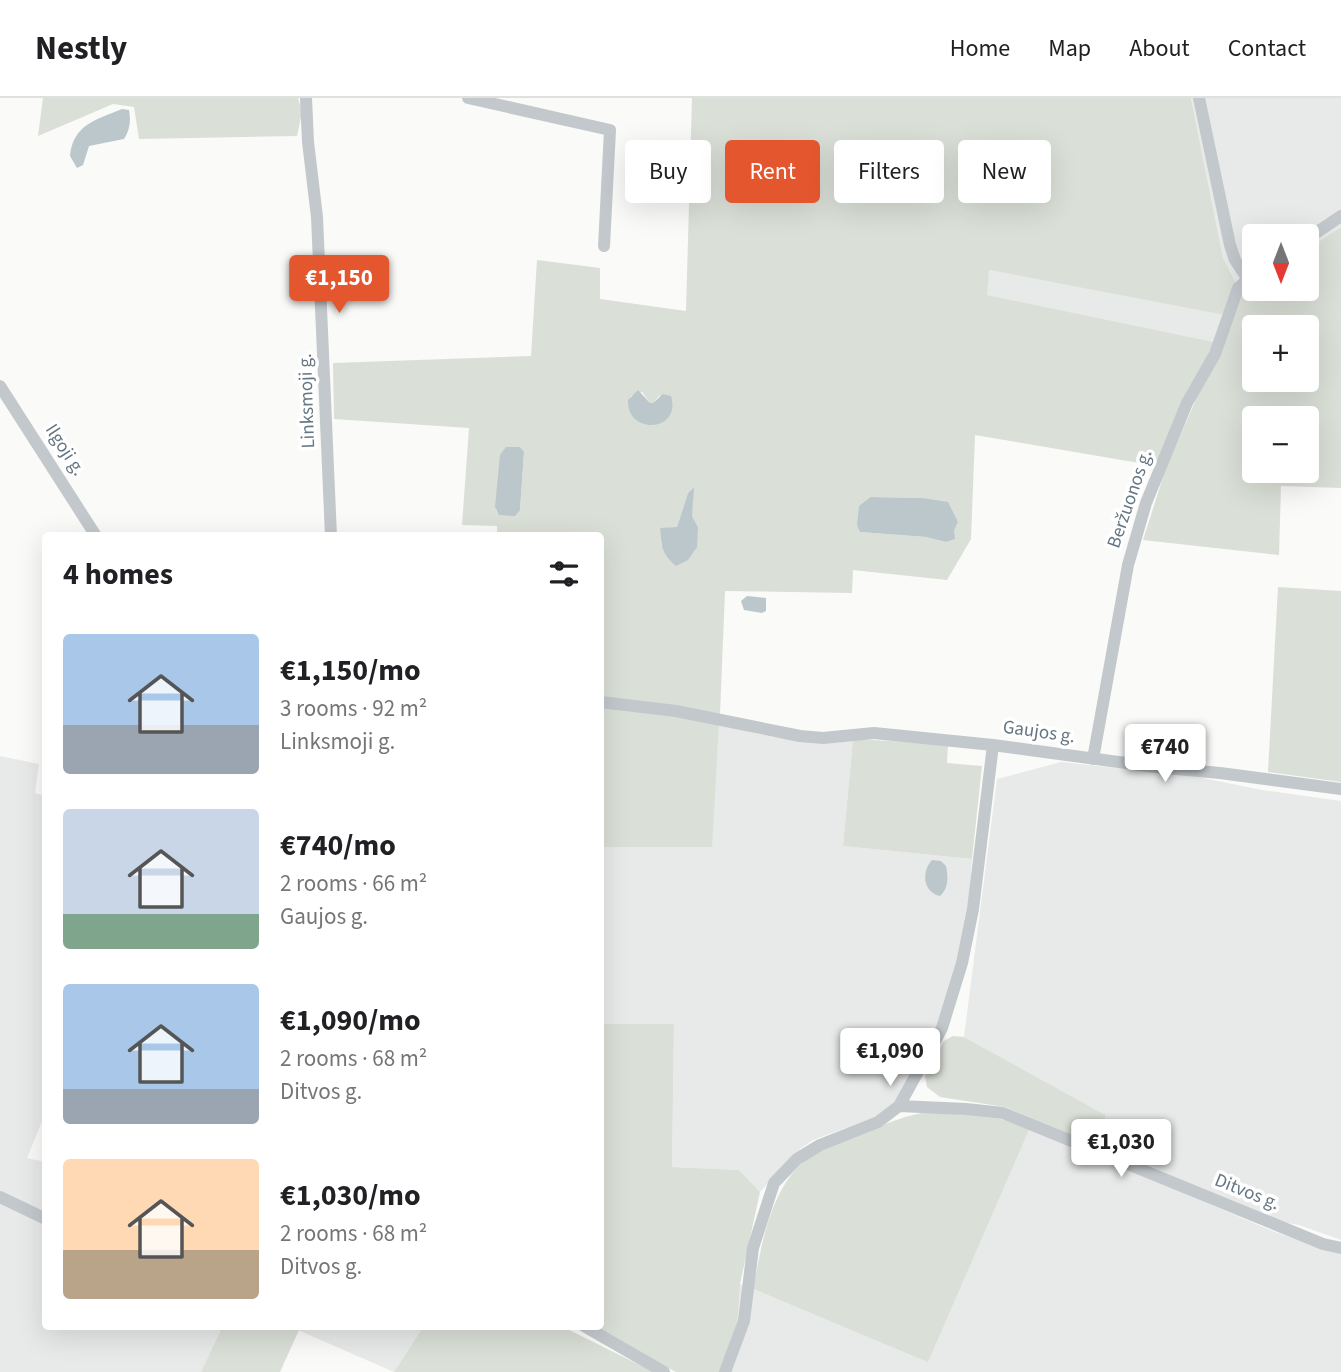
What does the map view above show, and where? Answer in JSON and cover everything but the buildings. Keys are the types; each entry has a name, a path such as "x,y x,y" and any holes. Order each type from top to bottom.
{"street":[{"name":"Linksmoji g.","path":"306,98 317,217 331,532"},
{"path":"468,98 610,130 604,246"},
{"path":"1199,98 1230,245 1235,260 1242,267"},
{"path":"1320,230 1341,216"},
{"name":"Beržuonos g.","path":"1093,759 1128,565 1146,503 1187,403 1215,354 1238,288 1242,284"},
{"name":"Ilgoji g.","path":"0,386 93,532"},
{"name":"Gaujos g.","path":"604,702 676,711 800,736 823,738 874,733 993,745 1341,789"},
{"path":"725,1372 744,1321 753,1248 774,1183 797,1159 820,1145 878,1122 899,1106 942,1028 962,963 973,909 993,745"},
{"name":"Ditvos g.","path":"899,1106 1003,1113 1323,1244 1341,1248"},
{"path":"0,1197 42,1217"},
{"path":"591,1330 664,1372"}],"shaded area":[{"path":"43,98 298,98 302,112 297,136 139,139 134,107 113,104 38,136"},
{"path":"692,98 1191,98 1223,258 1236,283 1224,315 989,270 987,295 1214,342 1157,466 975,435 971,539 947,580 853,570 852,593 725,591 720,714 604,700 604,532 497,532 497,526 462,525 469,428 334,419 333,363 531,356 537,260 600,268 600,299 686,311 689,203 711,203 711,140 691,140","holes":["642,392 650,403 660,395 653,425 642,423 628,406 631,396","524,452 520,510 496,511 501,455","693,488 692,516 698,527 661,545 660,529 677,527 688,493","871,497 922,498 958,521 946,542 926,537 860,532"]},
{"path":"1191,98 1341,98 1341,227 1320,241 1320,224 1242,224 1242,288 1236,283 1223,258"},
{"path":"122,109 129,110 130,117 129,129 124,139 89,146 83,165 77,168 70,156 81,130"},
{"path":"1341,227 1341,488 1281,486 1279,555 1143,540 1166,468 1242,295 1242,301 1320,301 1320,241"},
{"path":"989,270 1224,315 1214,342 986,295"},
{"path":"638,390 650,403 663,394 671,396 672,408 669,417 662,423 653,425 635,419 628,400"},
{"path":"506,447 520,447 524,452 520,510 515,516 499,515 495,507 500,455"},
{"path":"694,487 692,516 698,527 697,547 688,560 676,566 663,549 660,528 677,527 688,493"},
{"path":"871,497 922,498 948,502 958,522 954,530 955,539 946,542 926,537 860,532 857,525 859,506"},
{"path":"1278,587 1341,591 1341,782 1268,772"},
{"path":"747,596 766,598 766,611 762,613 744,610 741,601"},
{"path":"604,707 673,715 719,725 712,847 604,847"},
{"path":"719,725 773,737 813,741 853,739 843,846 972,859 969,903 942,1018 898,1099 881,1115 813,1140 801,1148 760,1192 739,1170 672,1167 674,1025 604,1024 604,847 711,847"},
{"path":"853,739 948,744 947,763 982,766 972,859 843,846"},
{"path":"0,756 39,764 35,793 42,795 42,1121 27,1158 42,1161 42,1330 221,1330 201,1372 0,1372"},
{"path":"1061,762 1198,777 1262,790 1341,801 1341,1240 1299,1225 1281,1222 1103,1148 1104,1115 964,1037 997,779"},
{"path":"932,860 941,861 946,866 946,886 940,896 927,886 926,870"},
{"path":"604,1024 674,1024 672,1167 739,1170 760,1192 740,1284 738,1317 720,1372 676,1372 597,1330 604,1330"},
{"path":"953,1036 964,1037 1105,1115 1103,1148 1005,1107 940,1097 927,1087 925,1076 944,1041"},
{"path":"935,1111 1001,1119 1030,1128 928,1362 753,1289 770,1217 785,1184 796,1169 809,1157 828,1146 898,1119"},
{"path":"1030,1128 1275,1232 1341,1254 1341,1372 720,1372 738,1317 740,1284 928,1361"},
{"path":"221,1330 299,1330 280,1372 201,1372"},
{"path":"298,1330 422,1330 394,1372"},
{"path":"421,1330 569,1330 654,1372 394,1372"}]}
